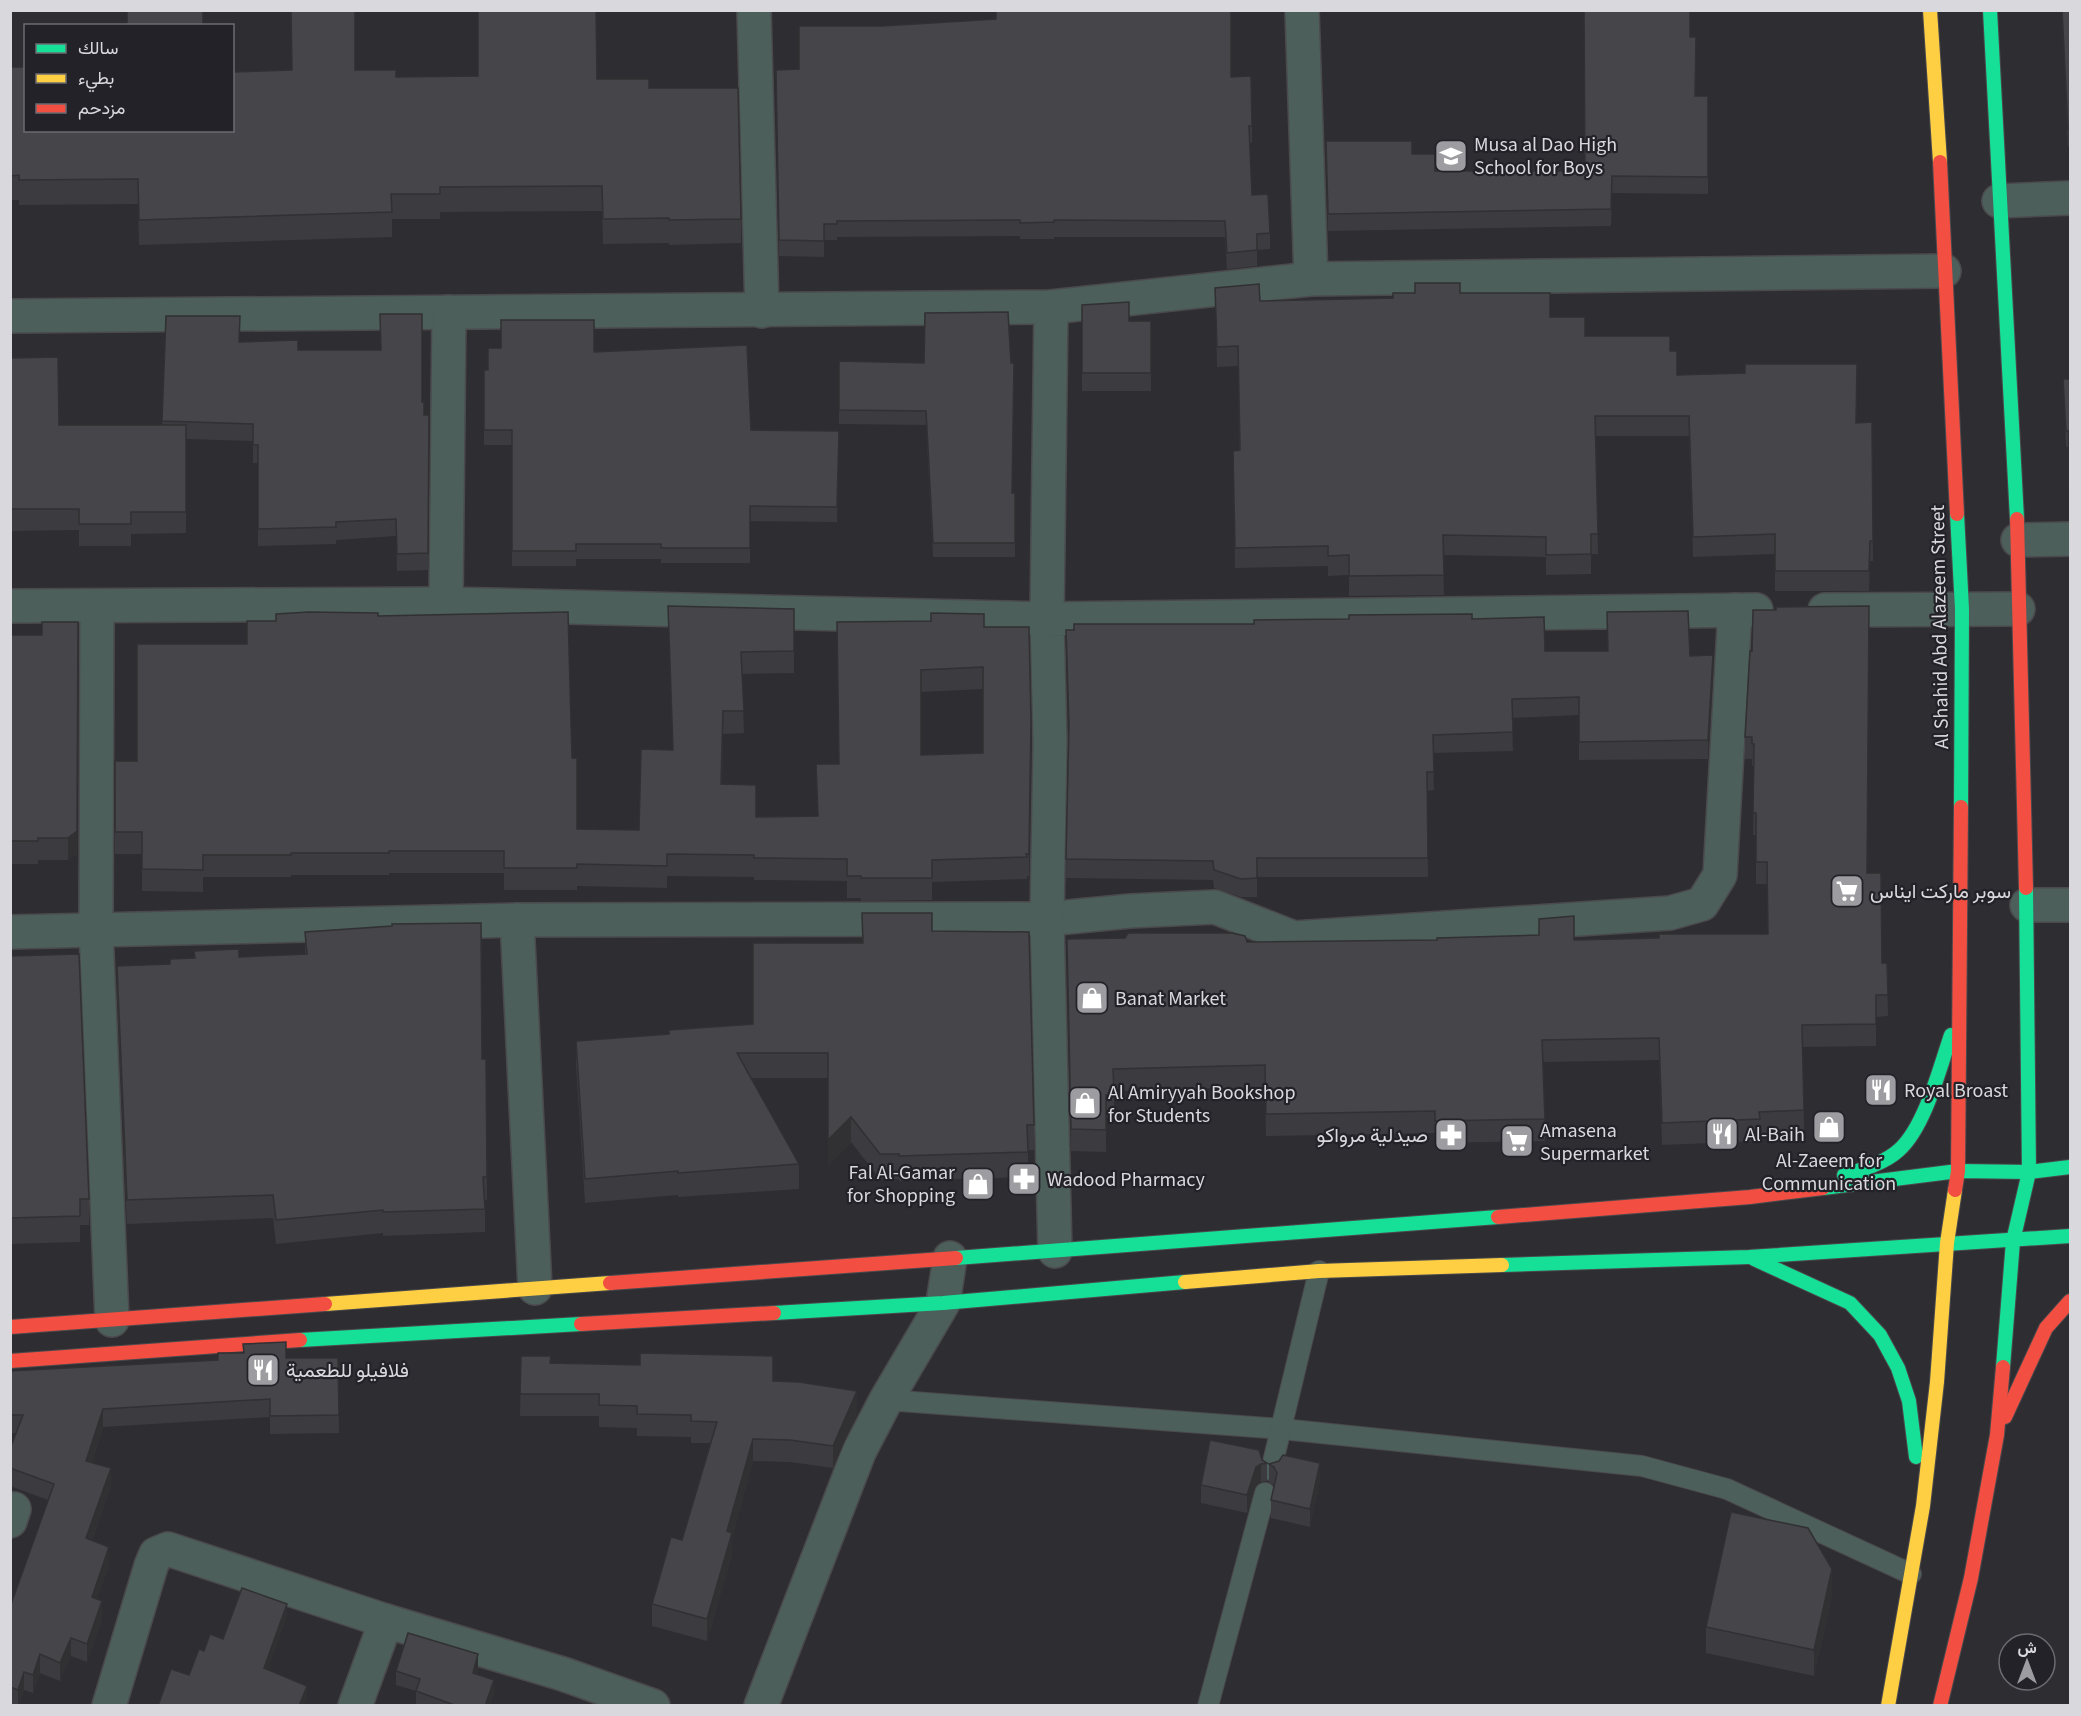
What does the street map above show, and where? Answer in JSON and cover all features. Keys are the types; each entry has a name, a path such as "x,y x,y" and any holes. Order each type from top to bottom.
{"main road":[{"name":"Al Shahid Abd Alazeem Street","path":"1923,1506 1937,1382 1947,1243 1958,1171 1961,1005 1962,609 1939,134 1930,10"},
{"path":"1940,1706 1971,1578 1997,1435 2013,1241 2029,1172 2027,905 2018,540 1990,10"},
{"path":"1750,1197 1857,1172 1901,1149 1918,1124 1961,1005"},
{"path":"10,1327 1055,1251 1750,1197 1958,1171 2029,1172 2070,1167"},
{"path":"10,1361 229,1344 943,1303 1319,1270 1749,1257 2070,1236"},
{"path":"1749,1257 1850,1303 1880,1335 1898,1368 1909,1401 1923,1506 1888,1706"},
{"path":"1997,1435 2046,1328 2070,1301"}],"street":[{"path":"754,10 762,311"},
{"path":"1302,10 1311,279"},
{"path":"1999,201 2070,198"},
{"path":"10,316 1051,307 1311,279 1944,271"},
{"path":"1051,307 1047,619 1050,743 1047,919 1055,1251"},
{"path":"446,604 449,312"},
{"path":"2018,540 2070,539"},
{"path":"10,606 446,604 1047,619 1735,610 2018,609"},
{"path":"97,606 96,930 112,1320"},
{"path":"10,932 517,920 1047,919 1130,911 1215,907 1294,938 1670,913 1702,904 1720,875 1735,610"},
{"path":"2027,905 2070,905"},
{"path":"517,920 535,1288"},
{"path":"761,1706 860,1452 886,1401 943,1303 950,1258"},
{"path":"109,1706 151,1566 156,1554 168,1549 386,1621 563,1674 653,1706"},
{"path":"355,1706 386,1621"}],"lane":[{"path":"1271,1470 1319,1270"},
{"path":"886,1401 1282,1429 1642,1466 1727,1489 1911,1574"},
{"path":"1208,1706 1265,1493"}],"building":[{"path":"127,10 203,10 203,24 127,24"},
{"path":"291,10 355,10 355,70 396,70 396,77 478,76 478,10 596,10 597,79 649,79 649,88 738,88 741,219 603,219 602,186 440,187 440,194 391,194 392,212 139,220 138,179 19,180 19,175 10,176 10,67 24,67 24,132 234,132 234,72 292,70"},
{"path":"996,10 1231,10 1231,77 1251,76 1252,126 1249,126 1252,195 1268,194 1270,233 1257,234 1257,250 1227,253 1225,221 1054,220 1054,222 1020,223 1020,220 837,221 837,224 824,224 824,241 779,240 776,70 799,69 799,26 882,26 996,19"},
{"path":"1584,10 1690,10 1690,37 1696,37 1695,96 1708,96 1708,177 1612,176 1611,209 1328,214 1326,141 1412,141 1412,154 1435,154 1435,171 1585,171"},
{"path":"2062,10 2070,10 2070,129 2068,129"},
{"path":"1415,283 1460,283 1460,293 1550,293 1550,317 1585,317 1585,336 1670,336 1670,351 1677,351 1677,375 1745,373 1745,364 1857,364 1856,423 1872,422 1873,541 1870,541 1869,571 1775,571 1775,534 1693,537 1689,416 1595,416 1598,534 1591,534 1591,554 1546,555 1546,537 1443,535 1444,575 1349,576 1349,555 1328,556 1328,546 1235,548 1233,451 1240,450 1238,346 1217,347 1215,288 1259,284 1260,301 1393,298 1393,293 1415,293"},
{"path":"1129,302 1129,321 1151,321 1151,373 1082,373 1082,305"},
{"path":"1008,312 1011,363 1014,363 1012,493 1015,493 1015,543 933,543 926,411 839,410 839,361 924,363 925,313"},
{"path":"380,314 422,314 422,402 424,402 424,415 429,415 428,553 397,554 396,519 336,522 336,527 258,529 258,445 253,445 253,424 162,421 166,316 240,316 239,342 298,340 298,350 381,350"},
{"path":"501,320 594,320 594,352 747,345 751,430 839,431 837,507 750,506 750,548 661,548 661,544 576,544 576,551 512,551 512,430 484,430 484,370 488,370 488,348 501,348"},
{"path":"58,357 59,425 186,425 186,512 131,512 131,524 79,524 79,509 10,509 10,358"},
{"path":"2063,379 2070,379 2070,490 2069,431 2066,431"},
{"path":"668,606 794,609 794,651 741,652 744,711 723,711 721,784 756,785 756,817 818,816 816,764 839,764 837,622 931,621 931,613 984,614 984,627 1029,627 1031,721 1029,854 1026,854 1027,857 932,860 932,878 861,878 861,876 847,876 847,859 754,858 754,855 667,854 667,866 577,864 577,868 504,868 504,851 203,855 203,870 142,869 142,832 115,832 115,761 137,761 137,644 247,644 247,621 276,621 276,614 378,613 378,616 568,612 572,758 577,758 577,829 639,830 641,749 673,750","holes":["983,667 983,753 921,755 921,670"]},
{"path":"1869,606 1867,873 1881,873 1882,963 1887,963 1888,995 1876,995 1876,1024 1802,1025 1804,1110 1759,1112 1760,1119 1662,1123 1659,1038 1542,1040 1545,1119 1435,1121 1435,1111 1266,1114 1265,1065 1113,1069 1114,1095 1106,1095 1106,1130 1071,1129 1067,939 1125,938 1128,933 1232,933 1245,936 1247,942 1437,940 1437,938 1539,935 1539,919 1574,916 1574,940 1659,938 1659,934 1768,934 1767,862 1756,862 1756,813 1753,813 1754,744 1752,744 1752,737 1745,737 1753,610 1776,610 1776,607"},
{"path":"1688,611 1690,656 1713,655 1708,740 1579,742 1579,697 1512,699 1513,732 1433,735 1434,772 1427,772 1428,858 1257,858 1257,878 1241,879 1214,870 1213,861 1066,859 1069,725 1066,630 1074,630 1074,624 1254,624 1254,620 1349,619 1349,615 1472,614 1472,619 1544,617 1545,651 1608,651 1607,612"},
{"path":"42,622 78,622 77,831 68,838 10,841 10,635 42,635"},
{"path":"862,913 932,913 932,931 1029,932 1034,1125 1027,1125 1028,1152 899,1156 899,1154 880,1154 851,1117 828,1140 828,1053 737,1053 799,1164 585,1179 576,1041 669,1034 669,1030 753,1024 753,943 863,943"},
{"path":"481,923 482,1059 486,1059 487,1177 483,1177 485,1209 383,1212 383,1210 276,1220 273,1195 127,1200 117,966 170,964 170,959 195,958 194,951 239,949 239,957 307,954 305,932 392,926 392,924"},
{"path":"79,954 89,1199 80,1199 80,1216 10,1218 10,956"},
{"path":"286,1342 286,1358 338,1358 339,1415 270,1416 270,1399 103,1409 86,1461 111,1468 86,1538 109,1547 92,1597 102,1601 87,1644 71,1638 60,1663 40,1654 33,1675 24,1672 18,1690 10,1687 10,1607 54,1484 10,1468 10,1449 23,1415 10,1415 10,1371 218,1360 218,1353 244,1353 243,1344"},
{"path":"640,1353 773,1356 773,1381 799,1382 857,1391 833,1446 790,1440 753,1439 727,1531 732,1533 707,1619 652,1604 671,1537 682,1540 717,1422 691,1421 691,1415 637,1414 637,1406 599,1405 599,1394 520,1394 521,1356 551,1356 550,1363 640,1365"},
{"path":"1210,1440 1259,1450 1262,1460 1267,1463 1256,1467 1247,1495 1201,1485"},
{"path":"1283,1455 1320,1463 1310,1509 1271,1500 1277,1473 1269,1464 1279,1461"},
{"path":"1731,1512 1808,1528 1832,1569 1814,1650 1706,1627"},
{"path":"242,1588 287,1604 264,1668 307,1686 299,1706 158,1706 171,1669 189,1675 199,1649 204,1651 210,1634 223,1639"},
{"path":"408,1633 478,1654 473,1673 494,1680 485,1706 457,1706 416,1691 420,1679 396,1671"}],"traffic: fast":[{"path":"1990,10 2017,519"},
{"path":"1957,514 1962,609 1961,807"},
{"path":"2003,1367 2013,1241 2029,1172 2026,888"},
{"path":"1844,1175 1887,1159 1908,1140 1917,1127 1931,1096 1951,1035"},
{"path":"1823,1188 1958,1171 2029,1172 2070,1167"},
{"path":"956,1258 1498,1217"},
{"path":"1502,1265 1749,1257 2070,1236"},
{"path":"1754,1259 1850,1303 1880,1335 1898,1368 1909,1401 1916,1457"},
{"path":"774,1313 943,1303 1185,1282"},
{"path":"300,1340 581,1324"}],"traffic: slow":[{"path":"1930,10 1940,162"},
{"path":"1888,1706 1923,1506 1937,1382 1947,1243 1955,1190"},
{"path":"1185,1282 1319,1271 1502,1265"},
{"path":"325,1304 610,1283"}],"traffic: jam":[{"path":"1940,162 1957,514"},
{"path":"2017,519 2026,888"},
{"path":"1955,1190 1958,1171 1961,807"},
{"path":"1498,1217 1750,1197 1823,1188"},
{"path":"610,1283 956,1258"},
{"path":"2005,1417 2046,1328 2070,1301"},
{"path":"10,1327 325,1304"},
{"path":"581,1324 774,1313"},
{"path":"10,1361 300,1340"},
{"path":"1940,1706 1971,1578 1997,1435 2003,1367"}],"place":[{"name":"Musa al Dao High School for Boys","path":"1451,156"},
{"name":"سوبر ماركت ايناس","path":"1847,891"},
{"name":"Banat Market","path":"1092,998"},
{"name":"Royal Broast","path":"1881,1090"},
{"name":"Al Amiryyah Bookshop for Students","path":"1085,1103"},
{"name":"Al-Zaeem for Communication","path":"1829,1127"},
{"name":"Al-Baih","path":"1722,1134"},
{"name":"صيدلية مرواكو","path":"1451,1135"},
{"name":"Amasena Supermarket","path":"1517,1141"},
{"name":"Wadood Pharmacy","path":"1024,1179"},
{"name":"Fal Al-Gamar for Shopping","path":"978,1184"},
{"name":"فلافيلو للطعمية","path":"263,1370"}]}
